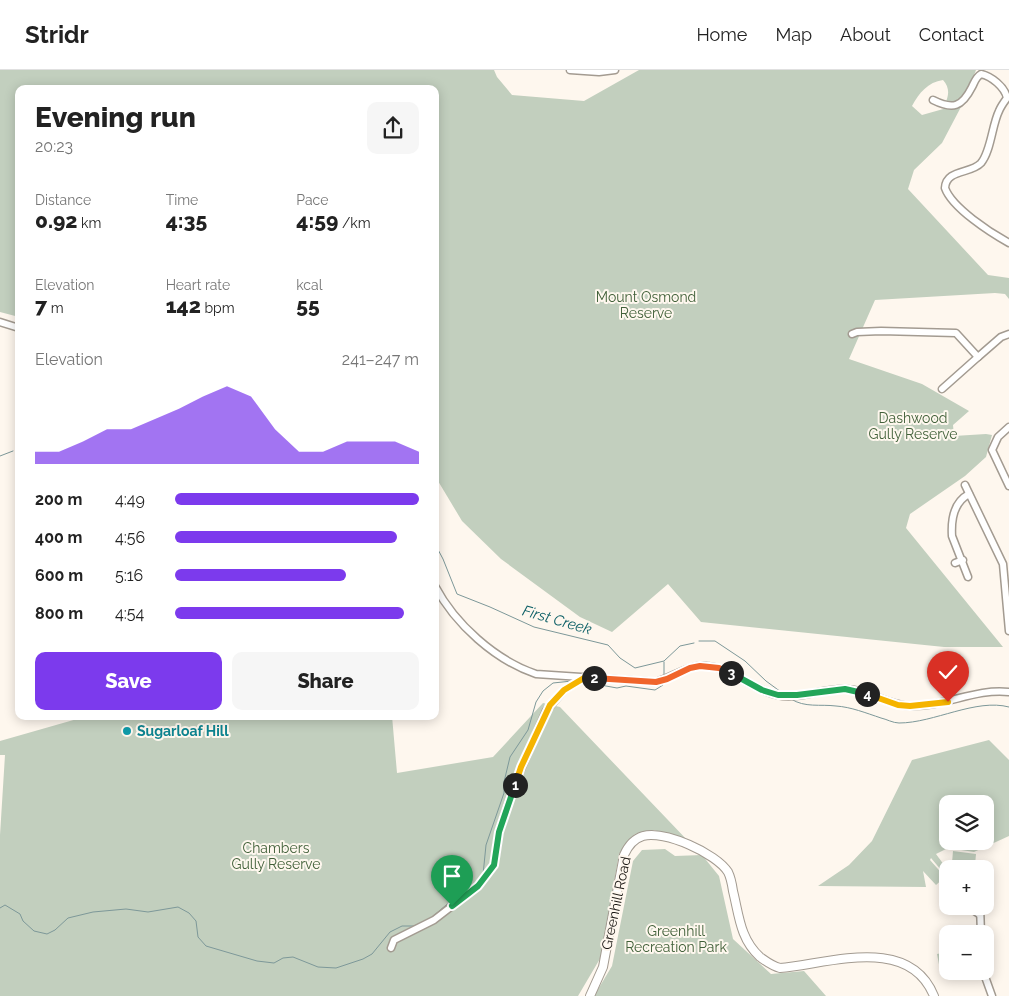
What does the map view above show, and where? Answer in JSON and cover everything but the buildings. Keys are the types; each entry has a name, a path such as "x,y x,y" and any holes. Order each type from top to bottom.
{"main road":[{"name":"Greenhill Road","path":"590,996 602,967 624,855 629,846 638,838 651,835 667,837 688,845 714,858 722,865 731,880 745,939 757,954 770,964 780,968 859,958 892,959 901,962 919,974 928,984 934,996"}],"street":[{"path":"570,70 599,72 615,70"},
{"path":"933,100 946,106 959,104 966,100 977,76 981,72 988,75 1006,92 1007,98 999,111 984,159 974,168 951,176 947,179 945,188 950,197 966,212 1009,244"},
{"path":"0,322 15,327"},
{"path":"852,334 881,331 956,333 978,357"},
{"path":"942,389 1001,337 1009,334"},
{"path":"1009,427 998,437 992,450 1009,486"},
{"path":"965,485 1003,564 1009,631"},
{"path":"968,577 963,560 952,536 952,530 956,506 961,498 969,494"},
{"path":"955,563 963,560"},
{"path":"439,592 457,617 476,636 507,660 522,669 536,674 656,682 690,668 708,666 719,668 762,690 778,695 797,695 845,689 854,690 898,705 910,706 948,702 991,692 1009,692"},
{"path":"391,948 394,940 434,920 478,886 494,865 499,832 515,783 546,711 564,690 584,678"},
{"path":"986,980 992,996"}],"green space":[{"name":"Mount Osmond Reserve","path":"0,70 494,70 497,77 512,95 584,101 639,70 976,70 965,99 945,104 948,92 943,80 933,83 925,89 912,106 922,115 962,105 942,143 914,170 908,189 988,275 1009,278 1009,299 1005,294 995,293 875,300 849,359 922,384 969,411 953,425 954,436 992,435 986,457 965,476 910,514 906,528 1003,647 944,647 701,622 668,584 612,632 580,617 501,559 462,521 439,483 439,85 15,85 15,316 0,312"},
{"name":"Chambers Gully Reserve","path":"543,703 560,707 689,842 654,830 635,834 619,854 601,957 578,996 0,996 0,835 5,755 0,755 0,741 74,720 392,720 397,773 493,757"},
{"path":"989,740 1009,760 1009,836 994,843 994,795 939,795 939,850 944,850 936,854 940,860 939,868 931,858 930,860 939,870 939,882 936,885 923,871 926,887 818,886 849,865 872,841 912,760"},
{"name":"Greenhill Recreation Park","path":"665,849 675,856 702,855 719,876 733,939 771,974 804,971 826,996 594,996 612,966 633,861 642,850"},
{"path":"961,850 978,850 974,852"},
{"path":"953,851 976,854 975,860 952,860"}],"waterway":[{"path":"0,456 13,451"},
{"name":"First Creek","path":"439,552 457,594 534,627 608,645 620,658 635,668 664,661 680,646 694,643"},
{"name":"First Creek","path":"699,641 715,641 745,661 781,692"},
{"path":"664,662 664,676"},
{"path":"483,875 486,845 504,793 504,782 510,757 528,730 536,702 543,691 553,683 572,681"},
{"path":"584,682 617,688 626,686 655,690 663,685 664,682"},
{"name":"First Creek","path":"791,699 807,705 830,705 847,708 899,723 912,722 969,708 996,705 1009,707"},
{"path":"431,918 459,894 472,887"},
{"path":"0,908 5,905 20,914 23,921 34,931 47,934 55,930 68,918 93,912 126,909 148,912 178,907 189,913 196,921 198,937 206,946 257,961 274,963 283,958 293,957 318,967 336,968 372,954 390,932 402,926 414,926 425,921"}],"place":[{"name":"Sugarloaf Hill","path":"127,731"}],"route":[{"path":"452,906 478,886 494,865 499,832 515,783 546,711 564,690 584,678 615,678 656,682 690,668 708,666 729,672 762,690 778,695 797,695 845,689 854,690 898,705 921,706 948,702"}],"park label":[{"name":"Dashwood Gully Reserve","path":"913,426"}]}
